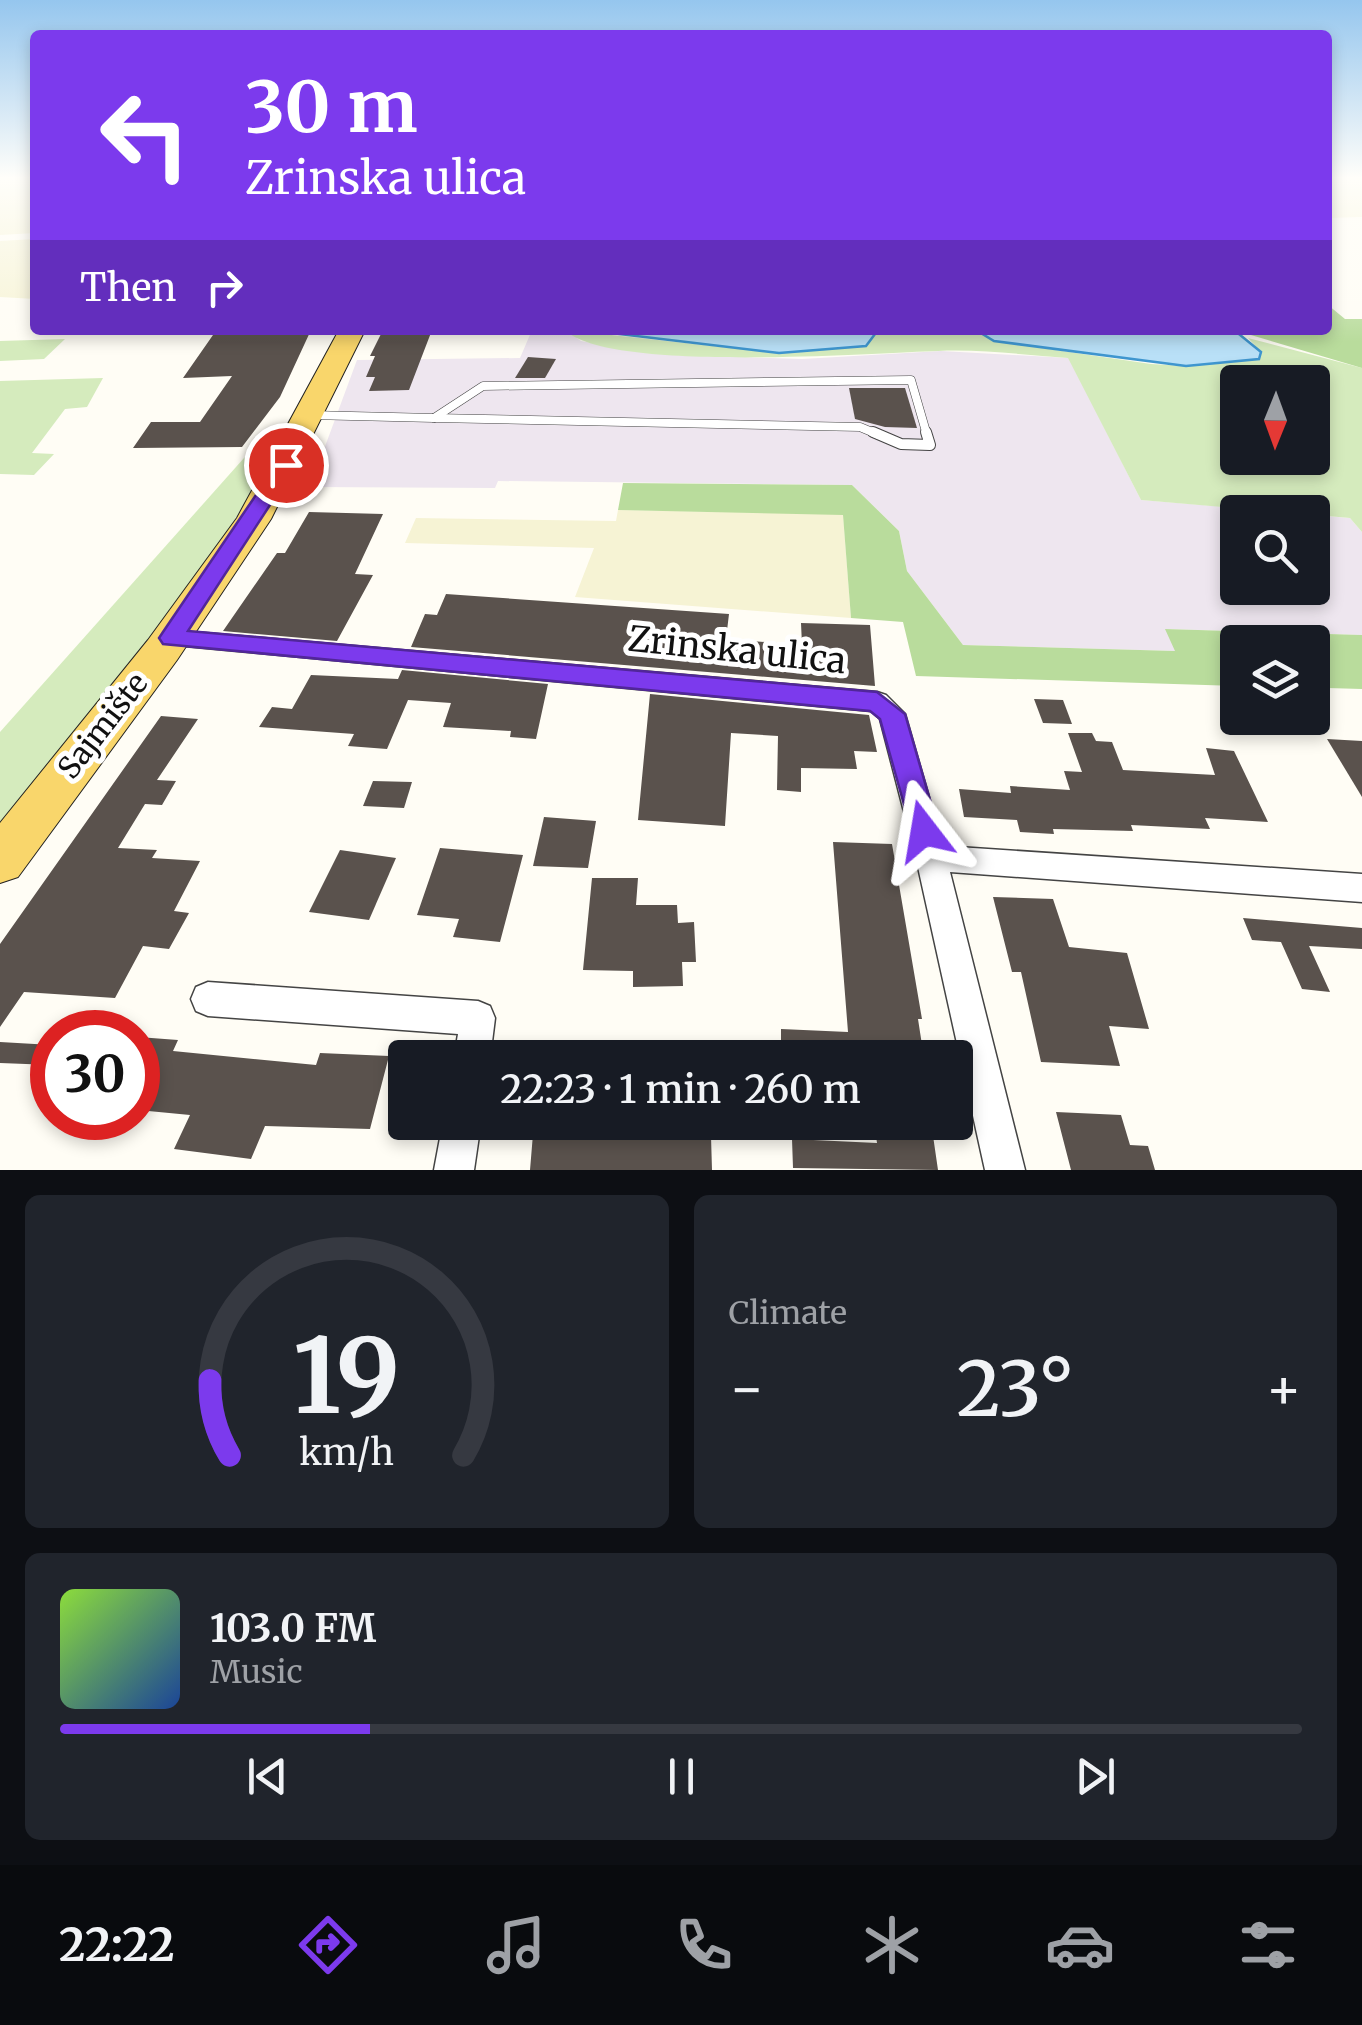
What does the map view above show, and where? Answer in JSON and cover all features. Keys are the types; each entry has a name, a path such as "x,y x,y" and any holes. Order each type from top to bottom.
{"main road":[{"name":"Sajmište","path":"0,860 171,638 254,518 350,335"}],"street":[{"name":"Zrinska ulica","path":"171,638 877,702 892,714 931,858 1005,1170"},
{"path":"931,858 1362,888"},
{"path":"208,1000 478,1018 475,1040"},
{"path":"454,1170 459,1140"}],"lane":[{"path":"310,415 434,418 860,427 901,444 930,445 911,380 482,386 434,418"}],"shaded area":[{"path":"30,239 30,299 0,297 0,241"},
{"path":"530,335 572,335 581,341 619,348 705,356 802,359 941,351 1069,358 1141,500 1220,506 1220,605 1330,605 1330,516 1350,518 1362,532 1362,635 1330,634 1330,625 1220,625 1220,631 1166,629 1176,651 963,645 907,571 899,531 852,485 498,481 495,488 310,487 357,360 520,358"},
{"path":"618,510 843,514 851,618 575,597 594,548 405,543 416,518 616,521"}],"green space":[{"path":"1332,308 1345,319 1362,319 1362,368 1251,335 1332,335"},
{"path":"575,335 612,335 779,353 866,346 874,335 984,335 994,341 1186,366 1221,359 1249,361 1261,352 1248,338 1362,368 1362,532 1350,518 1330,516 1330,495 1220,495 1220,507 1141,500 1068,358 954,351 802,357 632,352 591,343"},
{"path":"65,339 44,359 0,361 0,341"},
{"path":"103,378 87,407 65,409 32,453 54,454 34,475 0,474 0,381"},
{"path":"269,430 291,431 186,596 0,835 0,732"},
{"path":"623,483 852,485 899,531 907,571 963,645 1175,651 1165,629 1220,631 1220,685 916,676 903,622 851,618 843,515 618,510"},
{"path":"1330,634 1362,635 1362,689 1330,688"}],"water":[{"path":"628,335 874,335 866,346 779,353"},
{"path":"984,335 1240,335 1261,352 1259,359 1186,366 994,341"}],"building":[{"path":"213,335 309,335 280,397 242,447 133,448 151,422 200,422 232,376 183,378"},
{"path":"380,335 430,335 409,390 369,391 375,377 366,377 375,356 370,356"},
{"path":"528,357 556,359 545,378 515,378"},
{"path":"849,388 905,388 917,428 885,427 855,419"},
{"path":"309,512 383,514 355,574 373,575 337,641 223,631 277,553 285,553"},
{"path":"446,594 729,614 726,639 802,645 801,623 870,625 875,686 411,647 425,614 437,615"},
{"path":"402,670 548,684 536,739 510,737 511,731 443,727 451,703 408,700 387,749 348,746 354,734 259,727 272,707 292,709 311,675 398,679"},
{"path":"650,694 869,715 877,752 854,751 857,769 801,768 801,792 777,790 778,736 731,733 725,826 638,820"},
{"path":"1034,699 1063,700 1072,724 1043,723"},
{"path":"161,716 198,719 157,780 176,781 162,805 145,804 118,848 157,850 152,858 200,861 174,911 189,913 169,949 143,946 115,998 24,992 0,1027 0,944"},
{"path":"1068,733 1092,733 1096,741 1112,742 1123,770 1215,775 1206,748 1234,751 1268,822 1205,818 1210,829 1131,825 1133,831 1053,829 1054,834 1020,832 1017,820 964,817 959,789 1011,793 1010,786 1070,790 1064,771 1082,772"},
{"path":"1327,739 1362,741 1362,797"},
{"path":"373,781 412,782 404,808 363,806"},
{"path":"544,817 596,821 588,868 533,866"},
{"path":"833,842 892,844 922,1019 918,1019 921,1040 781,1040 781,1029 848,1032"},
{"path":"440,848 523,855 500,942 453,937 459,919 417,915"},
{"path":"340,850 396,858 369,920 309,912"},
{"path":"592,878 638,878 636,905 677,905 678,923 694,922 696,962 682,962 683,986 633,987 633,971 583,970"},
{"path":"993,897 1053,899 1069,947 1127,953 1149,1029 1109,1026 1120,1066 1041,1062 1021,972 1012,972"},
{"path":"1243,918 1362,928 1362,949 1309,946 1330,992 1302,989 1281,942 1252,940"},
{"path":"160,1039 178,1040 173,1051 316,1065 320,1053 388,1056 370,1129 265,1126 251,1159 174,1149 190,1115 160,1112"},
{"path":"0,1042 30,1044 30,1064 0,1063"},
{"path":"1056,1112 1121,1115 1130,1145 1148,1146 1155,1170 1071,1170"},
{"path":"532,1140 711,1140 712,1170 530,1170"},
{"path":"792,1140 877,1143 877,1140 934,1140 938,1170 793,1168"}],"route":[{"path":"286,465 171,638 470,662 877,702 892,714 924,831"}]}
